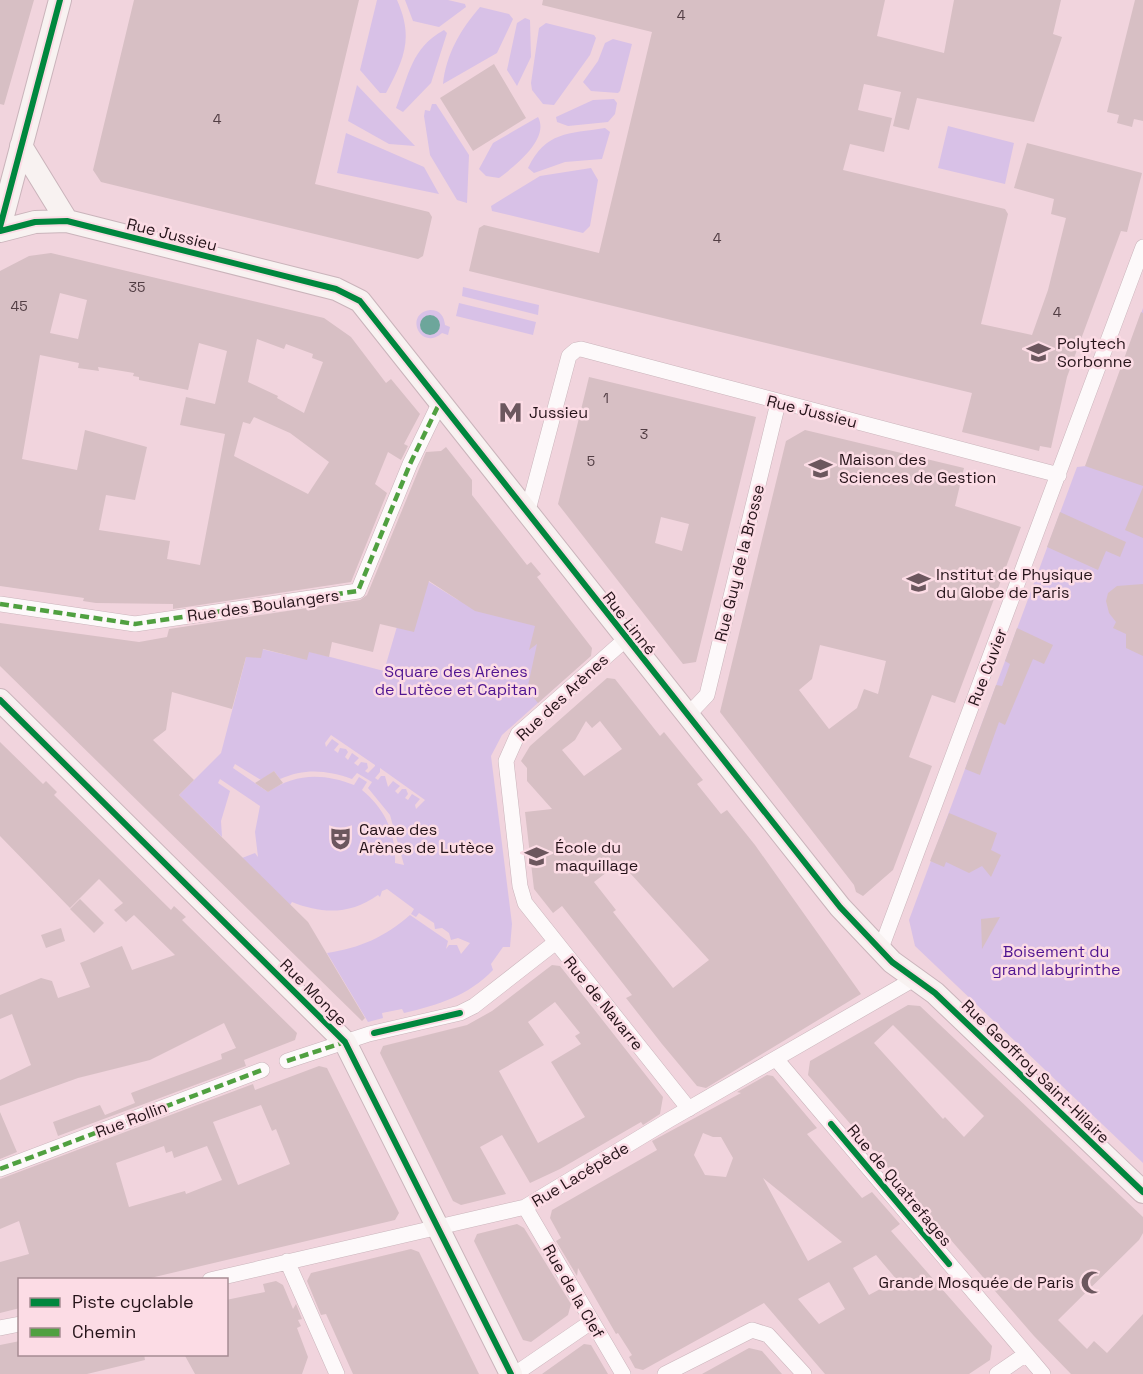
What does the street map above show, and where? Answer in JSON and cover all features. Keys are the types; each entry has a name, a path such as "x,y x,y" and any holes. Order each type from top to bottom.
{"street":[{"path":"0,229 60,0"},
{"path":"21,146 67,221"},
{"name":"Rue Jussieu","path":"0,229 35,222 67,221 336,289"},
{"name":"Rue Cuvier","path":"880,951 1143,248"},
{"name":"Rue Linné","path":"336,289 350,295 368,308 526,514 807,869 880,951 910,976"},
{"name":"Rue Jussieu","path":"526,514 569,356 581,349 778,403 1059,475"},
{"name":"Rue des Boulangers","path":"0,604 135,624 358,591 410,464 440,402"},
{"name":"Rue Guy de la Brosse","path":"687,716 707,695 778,403"},
{"name":"Rue des Arènes","path":"556,942 525,903 520,886 507,753 518,734 626,639"},
{"name":"Rue Monge","path":"0,700 345,1042 513,1374"},
{"name":"Rue de Navarre","path":"345,1042 460,1013 483,999 556,942 689,1109"},
{"name":"Rue Lacépède","path":"219,1278 525,1207 776,1059 910,976"},
{"name":"Rue Geoffroy Saint-Hilaire","path":"910,976 934,993 1143,1192"},
{"path":"287,1061 345,1042"},
{"name":"Rue de Quatrefages","path":"776,1059 1043,1374"},
{"name":"Rue Rollin","path":"0,1169 262,1070"},
{"name":"Rue de la Clef","path":"525,1207 623,1374"},
{"path":"287,1262 337,1374"},
{"path":"513,1374 591,1322"},
{"path":"0,1329 18,1324"},
{"path":"665,1374 752,1330 768,1335 804,1374"},
{"path":"997,1374 1026,1354"}],"green space":[{"path":"377,0 397,0 405,26 405,48 402,59 386,93 380,93 360,70"},
{"path":"405,0 448,0 465,4 466,7 439,27 413,21"},
{"path":"480,7 509,14 513,19 497,53 443,84 447,62 455,42"},
{"path":"525,18 530,20 531,57 517,86 507,70 517,23"},
{"path":"546,23 594,35 596,38 590,55 554,105 543,104 532,90 531,83 539,28"},
{"path":"444,30 447,33 431,83 403,112 396,108 412,63 424,45"},
{"path":"613,39 632,44 620,91 618,93 591,91 583,82 598,61 605,43"},
{"path":"357,85 415,146 389,144 348,121"},
{"path":"614,99 617,103 615,114 608,122 568,126 557,122 556,117 593,100"},
{"path":"432,104 436,104 469,155 467,203 457,200 430,155 424,116 425,110 430,111"},
{"path":"538,117 539,134 535,143 514,166 499,178 486,176 479,169 493,143"},
{"path":"948,126 1014,143 1005,184 938,168"},
{"path":"605,128 610,132 602,159 565,162 534,173 528,168 542,147 559,136"},
{"path":"346,133 424,167 439,194 337,173"},
{"path":"591,168 598,180 590,226 583,233 492,211 491,206 540,176"},
{"path":"463,287 539,305 538,315 462,296"},
{"path":"459,303 536,322 533,335 456,316"},
{"name":"Boisement du grand labyrinthe","path":"1143,308 1143,1163 915,946 909,920 1077,467 1086,466"},
{"path":"430,310 439,312 445,325 450,327 448,335 442,333 434,338 427,338 418,330 416,324 418,318 422,313"},
{"name":"Square des Arènes de Lutèce et Capitan","path":"413,572 458,600 569,619 537,660 559,684 502,735 491,756 512,924 510,947 503,947 491,964 493,970 463,993 417,1010 404,1013 402,1009 382,1013 383,1018 368,1022 327,953 372,940 391,930 410,915 448,941 446,949 449,945 457,945 461,954 470,943 458,938 451,940 449,933 442,928 435,929 434,923 419,913 416,917 411,914 414,909 387,889 382,891 380,897 378,895 367,902 346,909 314,909 292,902 290,905 242,858 255,853 258,857 255,832 260,806 220,779 218,783 230,791 221,821 222,837 179,795 221,753 249,646 291,656 292,647 384,671","holes":["331,735 375,765 375,766 368,773 365,771 368,768 367,763 361,762 358,766 354,763 359,758 352,753 348,760 345,757 348,752 346,749 340,748 338,753 334,750 339,744 332,739 326,747 325,743","235,764 261,780 274,771 280,779 307,772 334,774 352,779 357,773 372,782 368,788 390,815 404,865 395,863 394,842 388,822 377,805 362,790 367,782 359,777 354,785 332,778 299,778 268,792 233,768","380,768 425,800 416,809 415,805 420,799 412,794 408,800 405,798 408,794 406,789 402,789 398,794 395,791 400,786 393,781 388,787 385,776 381,776 378,780 375,778"]}],"shaded area":[{"path":"430,315 437,318 440,325 437,332 430,335 423,332 420,325 423,318"}],"building":[{"path":"0,0 34,0 4,105 0,104"},
{"path":"134,0 359,0 315,184 429,212 432,217 423,256 418,259 101,182 93,170"},
{"path":"543,0 885,0 877,36 944,53 954,0 1061,0 1053,34 1062,37 1034,122 917,98 909,130 893,126 901,92 864,84 858,110 892,118 884,152 850,144 843,170 1005,209 1008,214 981,324 1032,335 1048,290 1066,218 1051,214 1054,199 1014,188 1027,143 1142,173 1127,232 1121,231 1067,377 1051,448 1040,446 1039,451 962,432 972,393 469,271 479,228 484,225 599,253 652,32 542,5"},
{"path":"1135,0 1143,0 1143,121 1134,119 1132,127 1117,123 1119,115 1107,112"},
{"path":"494,64 526,118 473,151 440,98"},
{"path":"51,253 324,318 351,337 386,383 391,379 420,414 404,444 408,446 401,460 388,452 375,484 387,493 351,582 173,609 173,604 96,603 83,601 84,598 0,586 0,271 29,256","holes":["60,293 87,300 78,339 50,333","257,339 284,349 286,344 313,354 312,358 323,362 304,413 277,398 278,396 248,382","199,343 227,351 215,404 186,397 180,425 225,434 200,565 167,559 170,541 99,530 106,495 135,500 147,447 85,430 77,470 22,459 40,355 79,363 78,368 99,371 98,367 134,373 133,376 139,377 139,380 188,390","254,417 290,433 329,462 308,494 234,456 243,422 250,424"]},
{"path":"1141,312 1143,313 1143,486 1085,466"},
{"path":"589,377 756,417 696,662 683,664 558,504","holes":["661,517 689,524 682,551 655,543"]},
{"path":"805,430 964,468 955,506 1021,527 955,703 932,695 909,757 932,766 893,870 863,896 856,892 854,885 720,712 786,441","holes":["820,645 886,661 878,694 864,689 857,708 829,729 799,690 812,679"]},
{"path":"446,447 472,480 472,495 527,565 531,562 541,574 537,577 592,648 591,656 538,703 527,690 537,644 529,650 535,626 475,611 429,581 414,632 380,624 373,652 332,642 329,657 309,652 307,660 263,649 261,658 246,657 232,709 172,692 166,730 153,740 194,780 179,795 308,922 365,1018 362,1021 0,666 0,623 139,642 167,637 169,629 360,600 367,595 426,452 441,451"},
{"path":"1143,487 1143,538 1125,530"},
{"path":"1060,512 1126,542 1120,557 1106,551 1098,570 1047,547"},
{"path":"1143,584 1143,656 1126,648 1126,634 1113,628 1116,622 1109,613 1106,601 1108,593 1117,586"},
{"path":"1017,628 1053,645 1044,664 1033,659 1005,725 999,722 980,775 965,769 996,685 1002,686 1010,664 1005,661"},
{"path":"607,678 615,679 660,736 664,732 703,780 697,784 721,814 727,810 755,845 861,994 706,1088 697,1086 626,998 632,995 562,906 553,913 534,889 525,812 552,809 527,781 527,768 521,761 530,746","holes":["586,721 592,728 600,721 622,749 584,776 562,750 575,740","620,862 709,960 673,988 613,912 616,910 594,882"]},
{"path":"0,742 43,784 46,781 57,792 54,795 171,910 174,906 186,917 182,920 297,1033 295,1040 244,1060 246,1066 58,1136 53,1122 100,1105 105,1115 135,1103 131,1093 222,1059 221,1054 236,1048 224,1023 150,1060 78,1078 0,1106 0,1080 31,1065 12,1014 0,1019 0,995 41,978 52,981 58,998 90,987 80,963 122,946 132,970 175,955 134,915 126,922 114,910 123,903 99,879 70,908 0,836"},
{"path":"274,771 283,783 268,792 255,783"},
{"path":"949,813 997,833 991,850 1001,855 991,877 982,866 969,873 946,862 944,867 930,861"},
{"path":"80,899 104,923 94,933 70,909"},
{"path":"1000,917 982,949 981,919"},
{"path":"61,928 65,941 46,948 41,935"},
{"path":"552,965 560,966 663,1097 660,1114 643,1125 641,1122 560,1169 530,1183 502,1135 480,1147 506,1194 461,1205 453,1201 380,1053 383,1046 467,1025 492,1011","holes":["555,1002 580,1033 575,1036 581,1044 551,1062 585,1117 538,1143 499,1071 544,1045 528,1022"]},
{"path":"908,1005 920,1006 1143,1217 1143,1233 1139,1240 1058,1320 1087,1349 1094,1341 1107,1353 1143,1314 1143,1374 1071,1374 1034,1336 808,1075 810,1061","holes":["893,1025 984,1116 964,1137 945,1117 943,1119 874,1043"]},
{"path":"319,1066 327,1068 399,1213 395,1220 150,1278 18,1278 18,1308 0,1313 0,1262 29,1254 19,1221 0,1229 0,1179 253,1084 255,1090","holes":["261,1105 272,1131 276,1129 290,1164 238,1185 213,1122","164,1146 166,1153 172,1151 174,1158 207,1146 222,1180 186,1194 185,1191 129,1207 116,1163"]},
{"path":"767,1075 773,1076 817,1128 807,1134 862,1198 872,1192 900,1224 891,1231 992,1346 990,1360 969,1374 825,1374 764,1303 643,1370 635,1368 629,1357 632,1355 618,1333 616,1334 578,1268 577,1276 556,1241 561,1238 550,1218 552,1210 657,1150 652,1141 741,1093 737,1092","holes":["703,1133 721,1137 733,1158 726,1177 705,1175 694,1155","763,1178 842,1242 808,1261","876,1255 897,1280 869,1295 853,1268","829,1282 845,1309 819,1324 798,1299"]},
{"path":"0,1112 17,1152 0,1159"},
{"path":"517,1224 524,1228 571,1304 568,1315 531,1342 523,1340 474,1241 477,1234"},
{"path":"411,1249 419,1252 479,1374 353,1374 326,1314 321,1315 307,1281 311,1273"},
{"path":"276,1281 283,1285 293,1309 296,1304 302,1319 298,1320 301,1326 297,1328 308,1357 302,1374 195,1374 185,1356 228,1356 228,1300 265,1292 263,1284"},
{"path":"18,1341 18,1356 144,1356 145,1360 87,1374 0,1374 0,1345"},
{"path":"584,1344 591,1345 608,1374 542,1374"},
{"path":"749,1348 762,1351 782,1374 702,1374"}],"marked path":[{"path":"0,604 135,624 358,591 410,464 440,402"},
{"path":"287,1061 345,1042"},
{"path":"0,1169 262,1070"}],"cycle path":[{"path":"0,227 60,0"},
{"path":"0,231 35,222 67,221 336,289 360,301 840,907 892,962 935,993 1143,1192"},
{"path":"0,700 345,1042 511,1374"},
{"path":"374,1033 460,1013"},
{"path":"831,1124 949,1264"}],"place":[{"name":"Polytech Sorbonne","path":"1039,352"},
{"name":"Jussieu","path":"511,412"},
{"name":"Maison des Sciences de Gestion","path":"821,468"},
{"name":"Institut de Physique du Globe de Paris","path":"918,583"},
{"name":"Cavae des Arènes de Lutèce","path":"341,838"},
{"name":"École du maquillage","path":"537,856"},
{"name":"Grande Mosquée de Paris","path":"1092,1282"}]}
